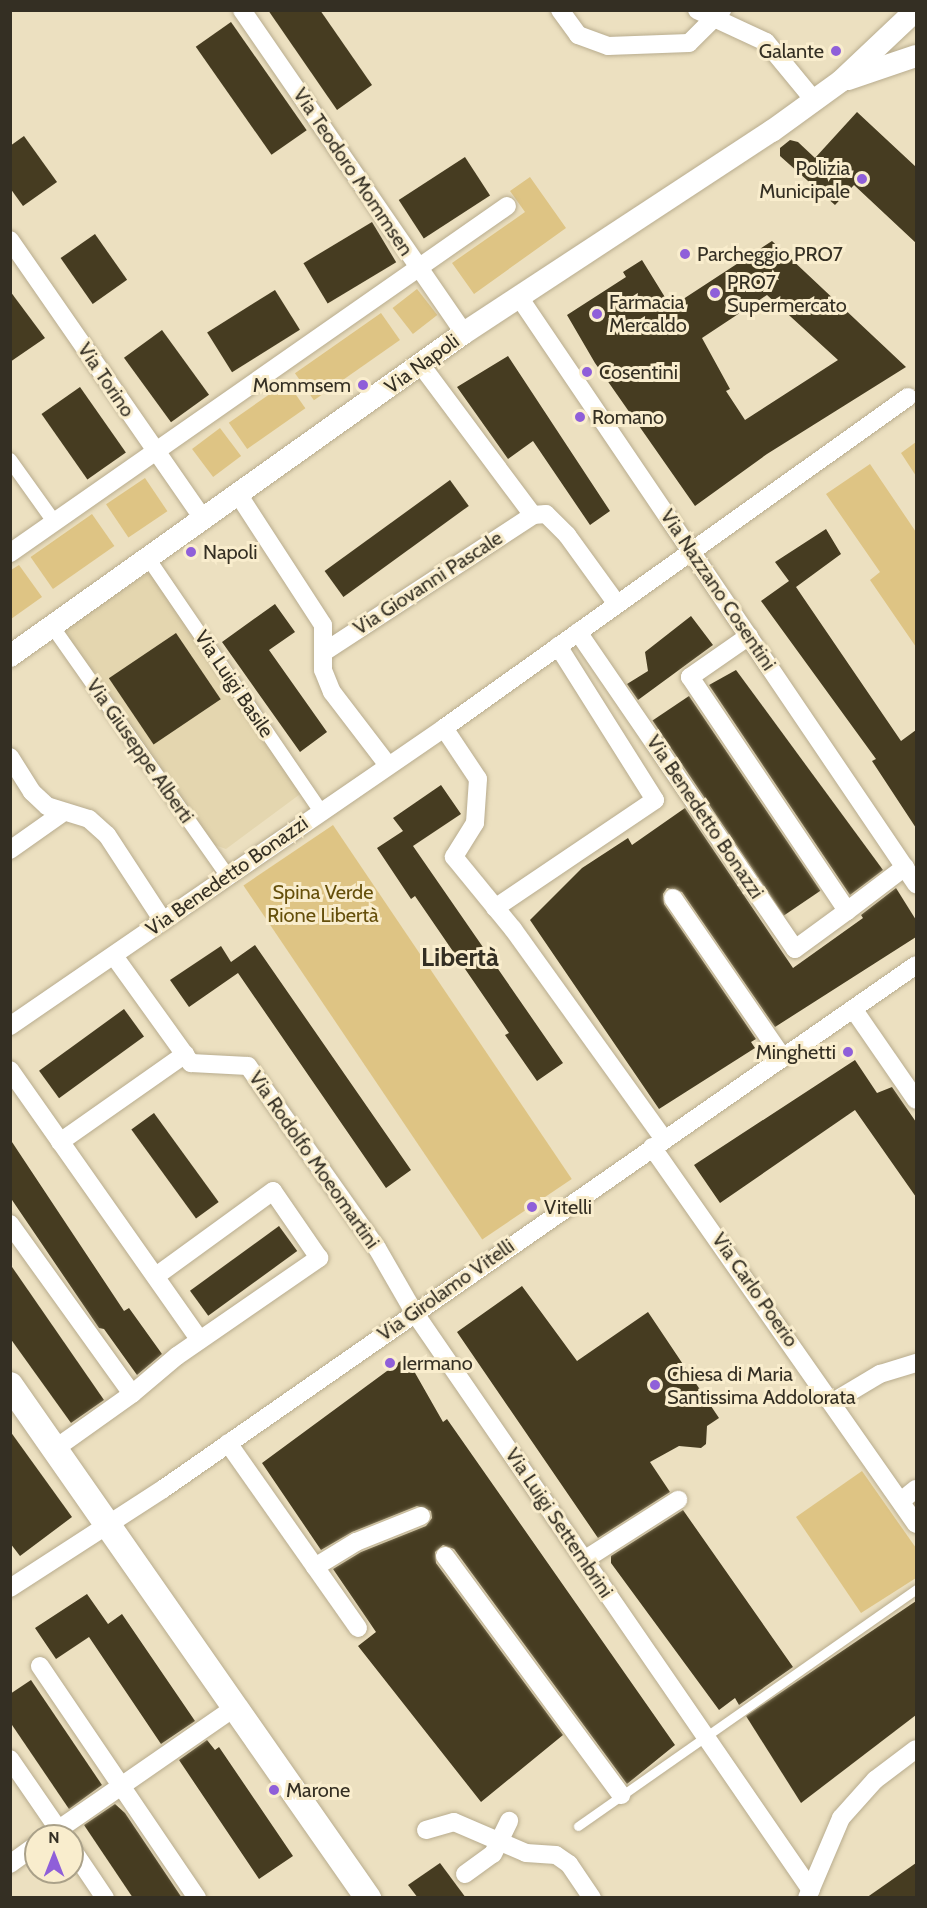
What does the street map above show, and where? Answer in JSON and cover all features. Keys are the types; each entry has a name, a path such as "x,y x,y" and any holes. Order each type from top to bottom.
{"main road":[{"path":"10,1385 110,1523 368,1898"}],"street":[{"name":"Via Teodoro Mommsen","path":"242,10 464,333"},
{"path":"560,10 578,35 608,46 689,44 711,13 766,42 813,99"},
{"name":"Via Napoli","path":"10,656 464,333 772,131 813,99 841,81 916,10"},
{"name":"Via Napoli","path":"841,81 916,56"},
{"path":"10,553 420,269 507,206"},
{"name":"Via Torino","path":"10,240 203,519"},
{"name":"Via Nazzano Cosentini","path":"519,297 916,884"},
{"path":"421,365 533,515 546,514 567,535 617,604"},
{"name":"Via Benedetto Bonazzi","path":"10,1026 114,956 387,764 444,728 908,397"},
{"path":"10,459 55,523"},
{"path":"238,494 323,625 323,670 332,692 387,764"},
{"name":"Via Giovanni Pascale","path":"324,652 533,515"},
{"name":"Via Luigi Basile","path":"148,558 321,810"},
{"name":"Via Giuseppe Alberti","path":"52,626 228,876"},
{"name":"Via Benedetto Bonazzi","path":"578,632 795,949 905,867"},
{"path":"749,636 690,677 847,911"},
{"name":"Via Benedetto Bonazzi","path":"495,908 655,800 558,646"},
{"path":"444,728 478,778 475,823 454,857 513,929 658,1143"},
{"path":"10,757 32,792 61,813 89,819 107,836 163,921"},
{"path":"10,850 61,813"},
{"path":"673,898 783,1058"},
{"path":"60,1142 185,1054 114,956"},
{"name":"Via Girolamo Vitelli","path":"10,1588 228,1443 916,965"},
{"path":"854,1010 916,1100"},
{"name":"Via Rodolfo Moeomartini","path":"185,1054 191,1063 248,1066 377,1248 414,1312"},
{"path":"10,1070 200,1340"},
{"name":"Via Carlo Poerio","path":"658,1143 916,1524"},
{"path":"56,1448 132,1394 200,1340 319,1258 273,1191 156,1276"},
{"path":"10,1224 132,1394"},
{"name":"Via Luigi Settembrini","path":"414,1312 705,1734 809,1894"},
{"path":"833,1402 880,1374 916,1363"},
{"path":"228,1443 358,1628"},
{"path":"901,1501 916,1489"},
{"path":"584,1560 678,1500"},
{"path":"315,1567 356,1542 421,1516"},
{"path":"445,1556 621,1795"},
{"path":"40,1666 118,1787 197,1898"},
{"path":"70,1824 118,1787 235,1707"},
{"path":"809,1894 842,1818 875,1780 916,1749"},
{"path":"10,1758 51,1824"},
{"path":"465,1874 494,1854 509,1821"},
{"path":"426,1830 454,1822 526,1852 556,1855 569,1864 592,1898"},
{"path":"10,1864 24,1854"},
{"path":"84,1867 105,1898"}],"lane":[{"path":"578,1827 705,1734 916,1589"}],"shaded area":[{"path":"151,571 303,792 226,849 212,844 61,631"}],"green space":[{"path":"530,177 566,228 474,294 452,263 525,212 510,191"},
{"path":"417,289 437,315 413,334 393,308"},
{"path":"381,313 400,340 314,400 295,373"},
{"path":"287,382 305,408 247,449 229,423"},
{"path":"220,428 241,456 213,477 192,449"},
{"path":"916,442 916,476 901,453"},
{"path":"870,464 916,532 916,647 870,580 880,572 826,494"},
{"path":"145,478 167,511 128,537 106,504"},
{"path":"92,514 114,546 53,589 31,557"},
{"path":"19,565 42,597 11,619 11,570"},
{"name":"Spina Verde Rione Libertà","path":"333,825 572,1179 482,1239 243,885"},
{"path":"862,1471 916,1548 916,1578 861,1613 796,1517"}],"building":[{"path":"268,10 320,10 372,85 337,110"},
{"path":"231,22 307,130 271,155 196,47"},
{"name":"Polizia Municipale","path":"857,112 916,167 916,243 854,185 835,205 780,156 780,148 790,140 798,142 815,158"},
{"path":"24,136 57,182 23,206 10,188 10,146"},
{"path":"465,157 490,196 424,239 399,200"},
{"path":"372,222 396,262 328,303 303,263"},
{"path":"95,234 127,280 93,304 61,258"},
{"path":"772,241 906,367 767,454 695,506 595,363 567,315 626,277 623,272 642,260 671,307","holes":["767,295 838,360 745,420 726,391 730,389 702,338"]},
{"path":"275,290 300,330 232,372 207,332"},
{"path":"10,291 45,338 10,362"},
{"path":"162,330 209,395 171,422 124,358"},
{"path":"508,356 610,511 590,525 533,441 508,459 457,387"},
{"path":"80,387 126,453 87,479 41,414"},
{"path":"450,480 469,506 343,597 325,571"},
{"path":"826,529 841,554 796,587 901,741 916,730 916,828 872,761 876,759 761,601 789,581 775,562"},
{"path":"275,604 295,632 269,650 327,732 300,752 222,642"},
{"path":"691,616 713,645 638,700 627,684 648,671 645,652"},
{"path":"176,633 221,699 154,745 109,678"},
{"path":"736,670 883,870 850,895 709,685"},
{"path":"689,696 820,891 784,915 653,721"},
{"path":"441,785 461,814 413,846 563,1063 537,1081 505,1035 509,1033 415,896 411,899 377,848 403,831 393,818"},
{"path":"685,808 793,968 863,918 861,915 896,888 916,920 916,937 775,1027 682,892 667,888 663,894 664,904 756,1039 751,1042 755,1048 659,1109 530,920 582,868 628,838 632,845"},
{"path":"255,945 411,1170 386,1188 238,973 189,1007 170,980 221,946 231,962"},
{"path":"124,1009 144,1037 59,1098 39,1071"},
{"path":"855,1060 877,1093 892,1087 916,1122 916,1197 855,1110 720,1203 694,1165"},
{"path":"154,1113 219,1202 196,1218 131,1129"},
{"path":"10,1139 124,1311 129,1308 162,1354 137,1375 104,1329 99,1328 10,1197"},
{"path":"279,1226 297,1251 208,1316 190,1291"},
{"path":"10,1264 104,1400 71,1423 10,1338"},
{"path":"522,1286 577,1361 648,1312 719,1418 707,1426 706,1444 701,1448 679,1446 650,1462 670,1492 598,1538 457,1332"},
{"path":"406,1357 443,1422 447,1419 675,1745 627,1784 454,1549 443,1545 435,1552 436,1563 563,1735 481,1802 358,1646 376,1632 333,1569 361,1552 426,1526 432,1518 431,1511 417,1506 352,1532 321,1550 262,1463"},
{"path":"10,1431 72,1517 20,1556 10,1543"},
{"path":"683,1510 793,1667 739,1705 735,1698 719,1710 611,1563 611,1556"},
{"path":"87,1594 108,1624 122,1614 195,1721 161,1744 89,1637 56,1659 35,1628"},
{"path":"916,1601 916,1715 801,1803 746,1716"},
{"path":"31,1680 102,1785 69,1809 10,1722 10,1694"},
{"path":"207,1740 215,1750 219,1747 293,1856 259,1879 179,1760"},
{"path":"115,1804 125,1813 182,1898 133,1898 84,1825"},
{"path":"440,1863 466,1898 418,1898 408,1885"},
{"path":"916,1863 916,1898 866,1898"}],"place":[{"name":"Galante","path":"836,51"},
{"name":"Polizia Municipale","path":"862,179"},
{"name":"Parcheggio PRO7","path":"685,254"},
{"name":"PRO7 Supermercato","path":"715,293"},
{"name":"Farmacia Mercaldo","path":"597,314"},
{"name":"Cosentini","path":"587,372"},
{"name":"Mommsem","path":"363,385"},
{"name":"Romano","path":"580,417"},
{"name":"Napoli","path":"191,552"},
{"name":"Minghetti","path":"848,1052"},
{"name":"Vitelli","path":"532,1207"},
{"name":"Iermano","path":"390,1363"},
{"name":"Chiesa di Maria Santissima Addolorata","path":"655,1385"},
{"name":"Marone","path":"274,1790"}],"district":[{"name":"Libertà","path":"460,958"}]}
